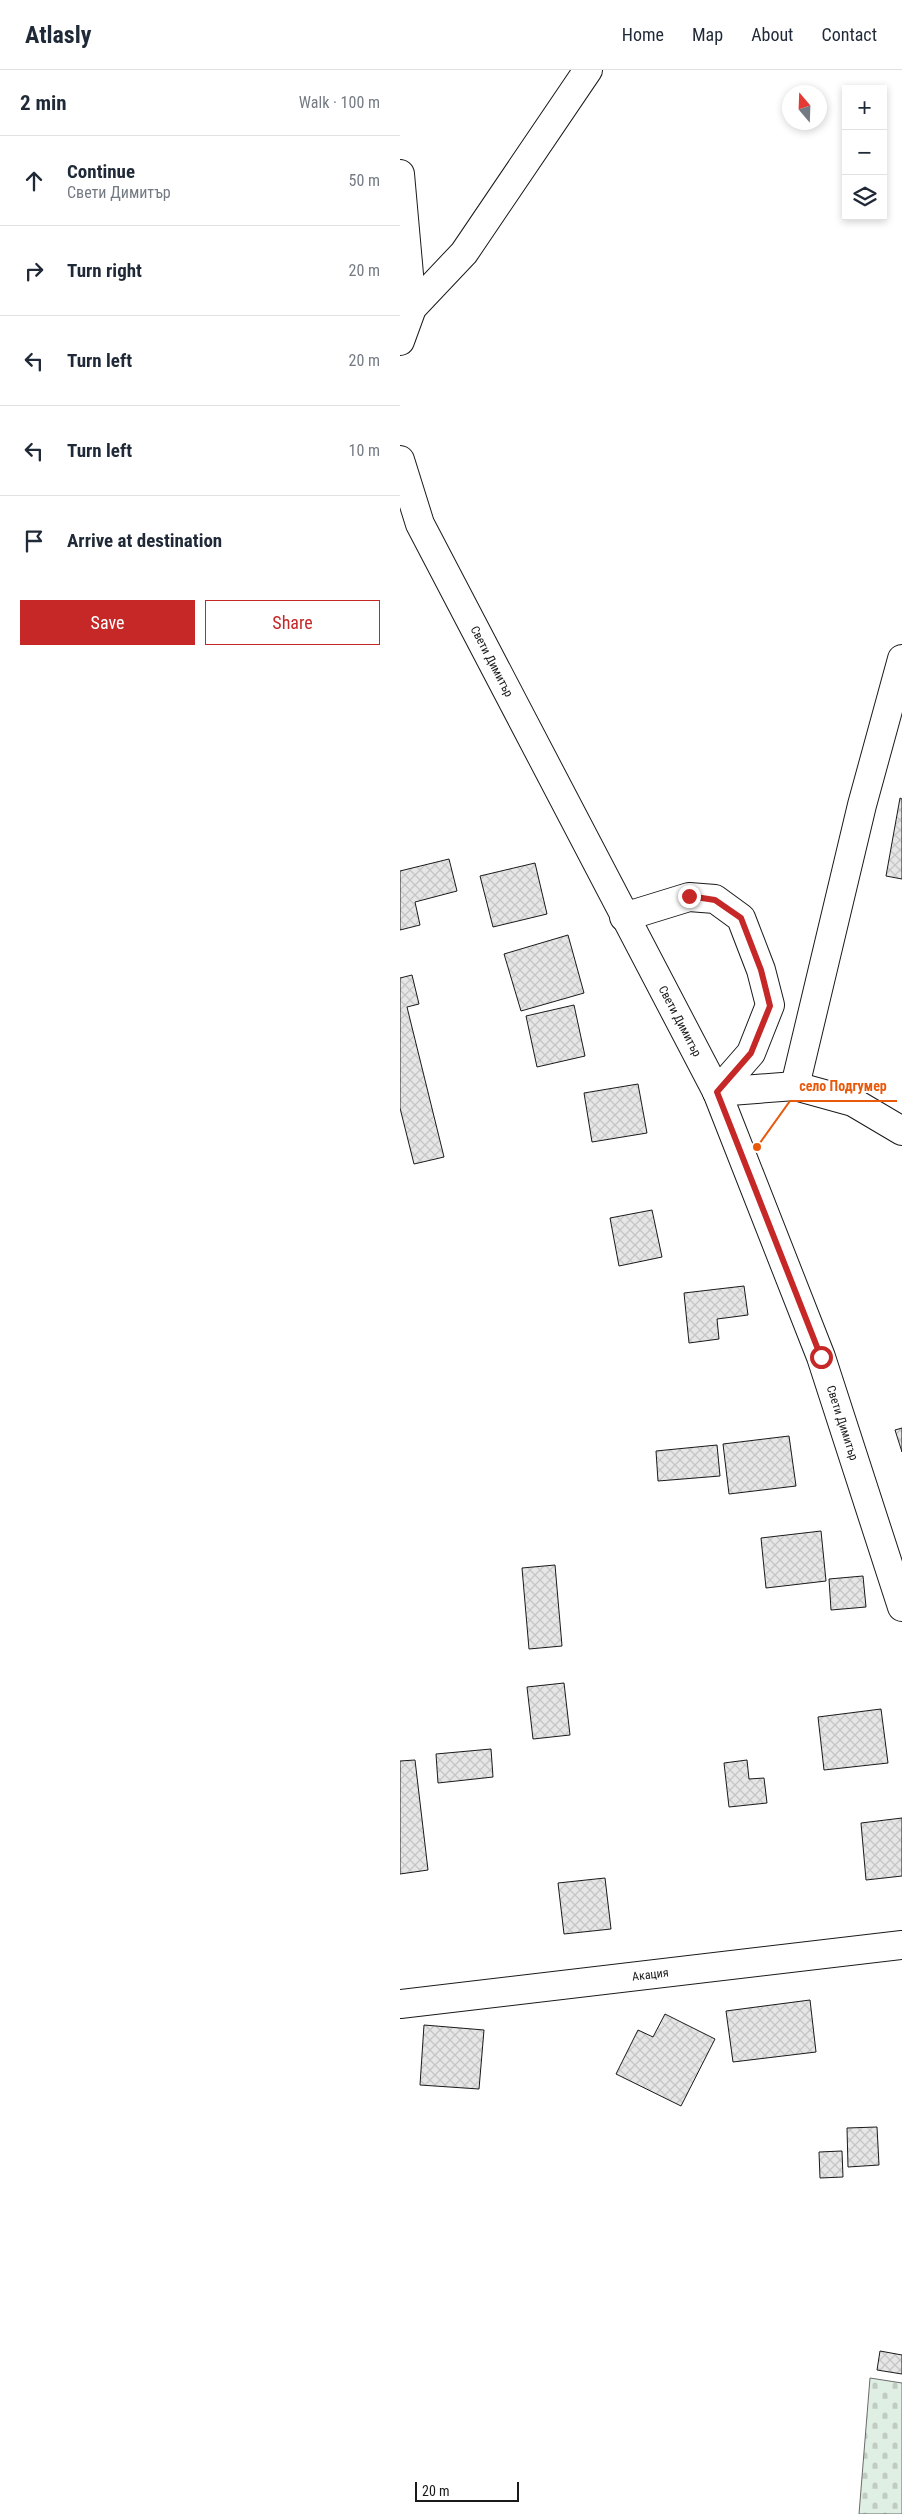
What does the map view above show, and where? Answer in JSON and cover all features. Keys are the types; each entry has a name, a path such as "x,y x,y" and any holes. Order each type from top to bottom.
{"street":[{"path":"400,341 412,308 464,253 588,70"},
{"path":"400,174 412,308"},
{"name":"Свети Димитър","path":"400,460 420,524 717,1092 821,1357 902,1608"},
{"path":"795,1086 862,805 902,659"},
{"path":"624,917 689,896 715,900 741,918 761,970 770,1006 751,1053 717,1092"},
{"path":"717,1092 795,1086 853,1102 902,1131"},
{"name":"Акация","path":"400,2004 902,1945"}],"green space":[{"path":"870,2378 902,2383 902,2514 859,2514"}],"building":[{"path":"900,798 902,799 902,879 886,876"},
{"path":"449,859 457,891 415,902 420,925 400,930 400,871"},
{"path":"535,863 547,914 493,927 480,876"},
{"path":"568,935 584,993 521,1011 504,954"},
{"path":"412,975 419,1004 407,1007 444,1157 414,1164 400,1108 400,978"},
{"path":"574,1005 585,1056 537,1067 526,1016"},
{"path":"638,1084 647,1133 592,1142 584,1093"},
{"path":"652,1210 662,1257 619,1266 610,1218"},
{"path":"744,1286 748,1315 717,1319 719,1339 689,1343 684,1293"},
{"path":"902,1428 902,1452 895,1430"},
{"path":"789,1436 796,1486 729,1494 723,1444"},
{"path":"717,1445 720,1476 658,1481 656,1451"},
{"path":"821,1531 826,1581 766,1588 761,1538"},
{"path":"555,1565 562,1646 529,1649 522,1568"},
{"path":"863,1576 866,1607 831,1610 829,1579"},
{"path":"564,1683 570,1735 533,1739 527,1687"},
{"path":"881,1709 888,1763 824,1770 818,1717"},
{"path":"491,1749 493,1777 438,1783 436,1754"},
{"path":"415,1760 428,1870 400,1874 400,1761"},
{"path":"747,1760 749,1779 764,1778 767,1803 729,1807 724,1763"},
{"path":"902,1818 902,1876 866,1880 861,1823"},
{"path":"605,1878 611,1929 564,1934 558,1883"},
{"path":"810,2000 816,2052 733,2062 726,2011"},
{"path":"665,2014 715,2039 681,2106 616,2074 638,2030 653,2037"},
{"path":"424,2025 484,2030 479,2089 420,2085"},
{"path":"877,2127 879,2165 848,2167 847,2128"},
{"path":"842,2151 843,2177 820,2178 819,2152"},
{"path":"880,2351 902,2355 902,2374 877,2370"}],"place":[{"name":"село Подгумер","path":"757,1147"}],"route":[{"path":"689,896 715,900 741,918 761,970 770,1006 751,1053 717,1092 821,1357"}]}
